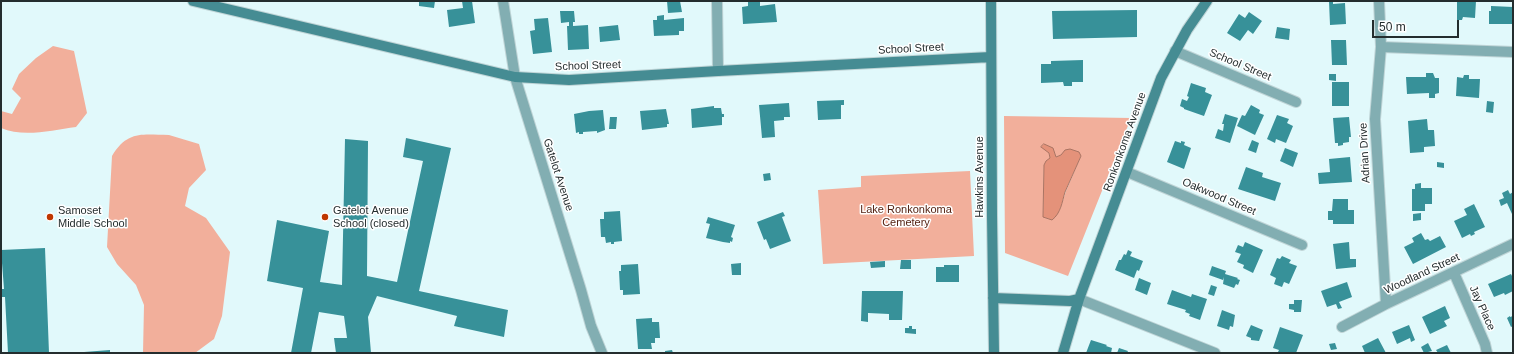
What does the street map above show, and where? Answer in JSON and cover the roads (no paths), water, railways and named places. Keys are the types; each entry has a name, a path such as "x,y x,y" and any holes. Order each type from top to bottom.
{"street":[{"name":"School Street","path":"193,1 515,77 569,80 991,57"},
{"name":"Gatelot Avenue","path":"503,1 515,77 591,326 602,353"},
{"path":"717,1 718,71"},
{"name":"Hawkins Avenue","path":"991,1 994,353"},
{"name":"Ronkonkoma Avenue","path":"1063,353 1079,298 1161,78 1187,30 1207,1"},
{"name":"Adrian Drive","path":"1379,1 1381,47 1375,119 1386,304"},
{"path":"1381,47 1513,52"},
{"name":"School Street","path":"1175,51 1296,102"},
{"name":"Oakwood Street","path":"1127,172 1302,245"},
{"name":"Woodland Street","path":"1342,327 1386,304 1513,244"},
{"name":"Jay Place","path":"1454,273 1486,344 1487,353"},
{"path":"993,298 1070,301 1079,298 1215,353"}],"place":[{"name":"Samoset Middle School","path":"50,217"},
{"name":"Gatelot Avenue School (closed)","path":"325,217"}],"park label":[{"name":"Lake Ronkonkoma Cemetery","path":"906,216"}]}
